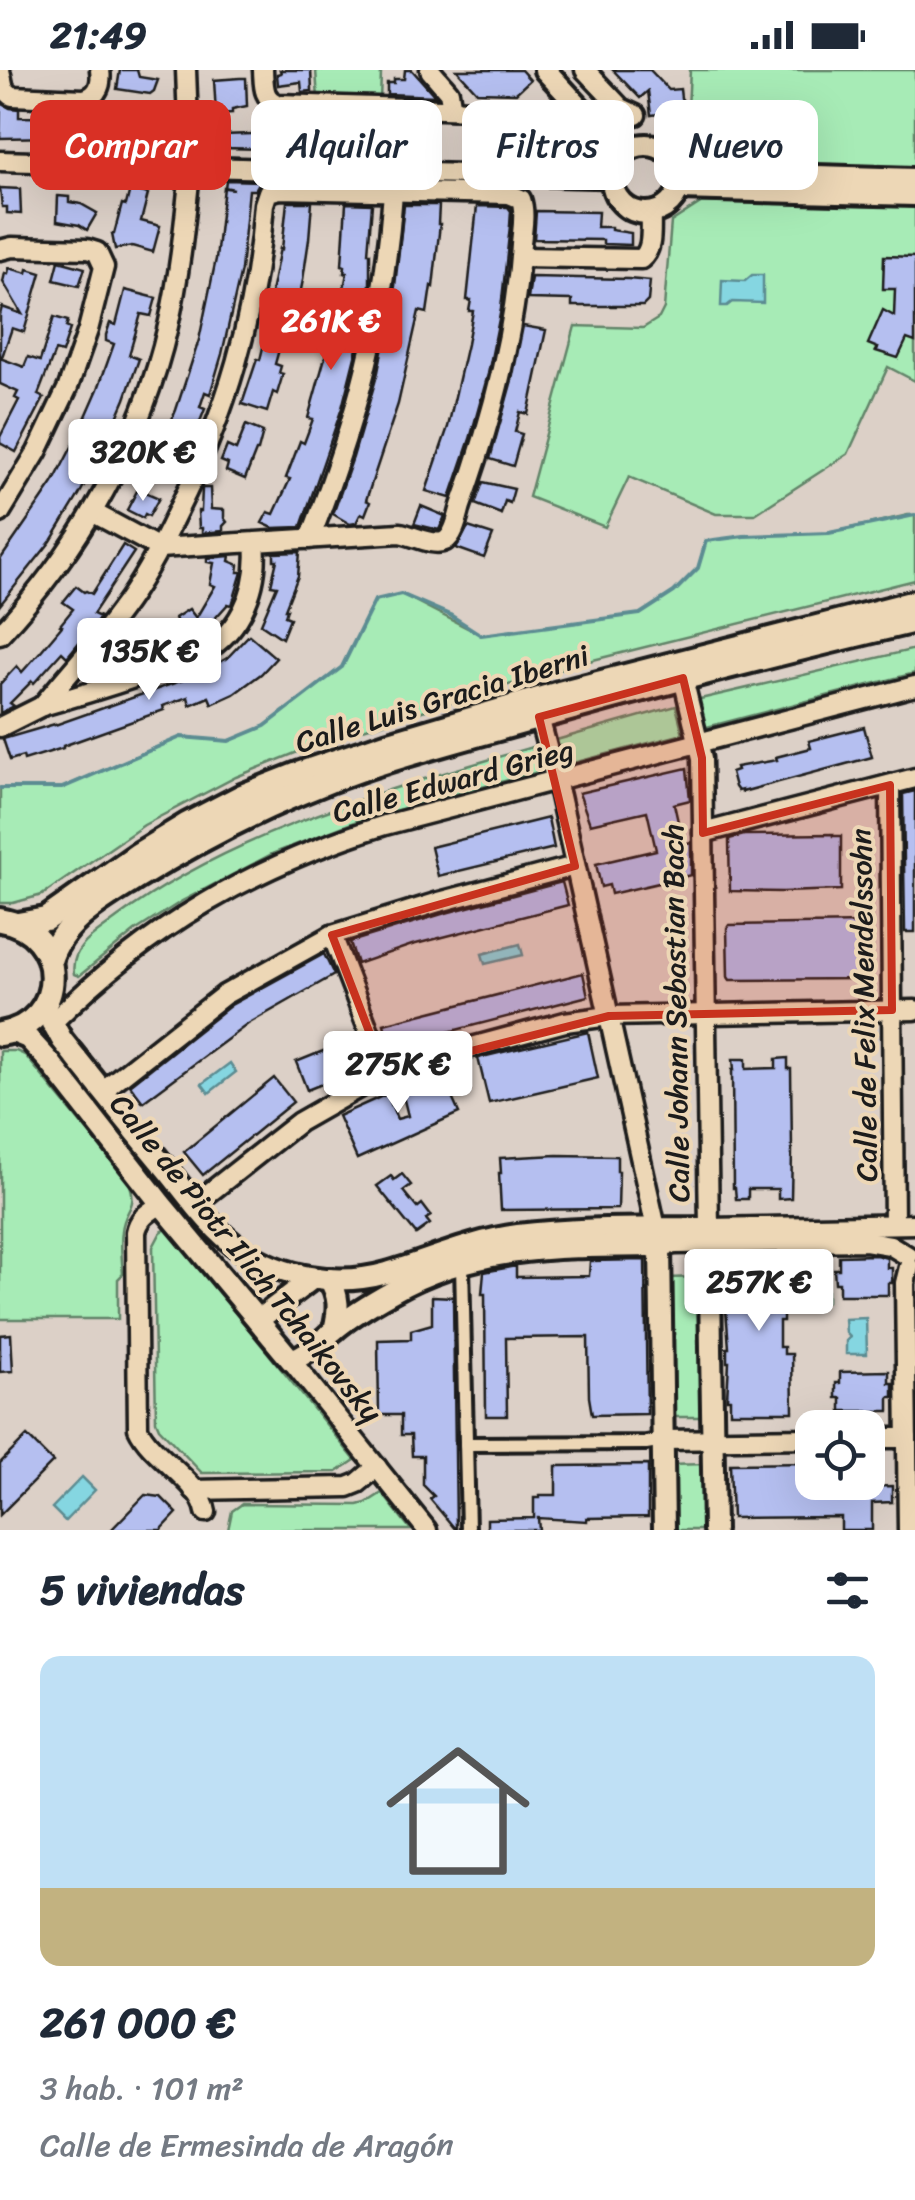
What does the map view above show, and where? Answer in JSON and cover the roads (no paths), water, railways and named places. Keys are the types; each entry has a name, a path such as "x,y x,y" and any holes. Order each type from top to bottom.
{"main road":[{"name":"Calle Luis Gracia Iberni","path":"9,922 46,919 188,824 242,796 298,774 559,693 915,602"},
{"name":"Calle Luis Gracia Iberni","path":"50,960 60,937 118,890 187,847 281,801 358,771 539,717 915,622"},
{"path":"6,1033 47,1016 51,990 50,960 41,942 9,922"}],"street":[{"path":"0,70 4,88 12,96 84,99 99,88 100,70"},
{"path":"186,70 187,100"},
{"path":"263,70 266,96 278,104 462,109"},
{"path":"430,70 449,92 452,109"},
{"path":"545,70 573,100"},
{"path":"586,70 620,108 636,116"},
{"path":"0,161 30,162"},
{"path":"231,168 462,174"},
{"path":"818,180 915,179"},
{"path":"42,706 122,610 160,548 202,461 236,365 255,286 268,192 280,189 516,196 523,203 520,257 500,375 471,479 449,538 434,542 400,534 160,548 92,512"},
{"path":"818,189 915,195"},
{"path":"0,634 56,567 92,512 131,434 156,369 178,281 188,190"},
{"path":"614,190 623,205 636,212 651,213 669,204 675,190"},
{"path":"310,539 344,448 367,369 386,270 393,192"},
{"path":"520,257 642,260 650,247 651,213"},
{"path":"0,250 88,249 96,252 104,266 68,387 37,452 0,512"},
{"path":"0,727 42,706 182,662 216,643 248,601 256,570 256,542"},
{"name":"Calle Johann Sebastian Bach","path":"683,678 702,758 714,1530"},
{"name":"Calle Edward Grieg","path":"47,1016 88,989 160,930 216,896 328,843 915,686"},
{"path":"539,717 659,1238 664,1530"},
{"path":"703,832 915,778"},
{"name":"Calle de Felix Mendelssohn","path":"890,784 894,1224"},
{"path":"102,1091 224,995 332,936 439,902 575,866"},
{"path":"332,936 385,1073"},
{"path":"195,1204 298,1122 385,1073 547,1027 609,1016 915,1010"},
{"name":"Calle de Piotr Ilich Tchaikovsky","path":"47,1016 102,1091 224,1237 252,1256 287,1272 321,1278"},
{"name":"Calle de Piotr Ilich Tchaikovsky","path":"6,1033 28,1038 49,1060 427,1530"},
{"path":"161,1204 138,1223 134,1244 138,1428 204,1502 204,1520 196,1529"},
{"path":"291,1360 308,1353 370,1304 407,1284 504,1252 659,1238 915,1224"},
{"path":"258,1320 321,1278 383,1274 464,1246 516,1235 547,1232 659,1238"},
{"path":"710,1236 878,1242 890,1245 912,1261 905,1283 908,1530"},
{"path":"462,1264 468,1530"},
{"path":"321,1278 335,1290 338,1303 334,1330"},
{"path":"466,1444 795,1438"},
{"path":"885,1438 907,1438"},
{"path":"194,1490 348,1487 378,1467"},
{"path":"206,1512 234,1488"}],"water":[{"path":"752,275 763,275 763,303 732,302 721,306 722,280 745,281"},
{"path":"520,944 523,955 485,964 482,954"},
{"path":"230,1063 236,1072 209,1093 202,1084"},
{"path":"866,1318 867,1354 846,1354 850,1337 845,1319"},
{"path":"82,1477 95,1490 65,1521 52,1508"}],"waterway":[{"path":"0,788 62,788 181,737 229,741 265,726 342,667 375,600 401,594 450,615 481,635 640,614 674,592 698,568 706,541 829,533 915,515"}]}
